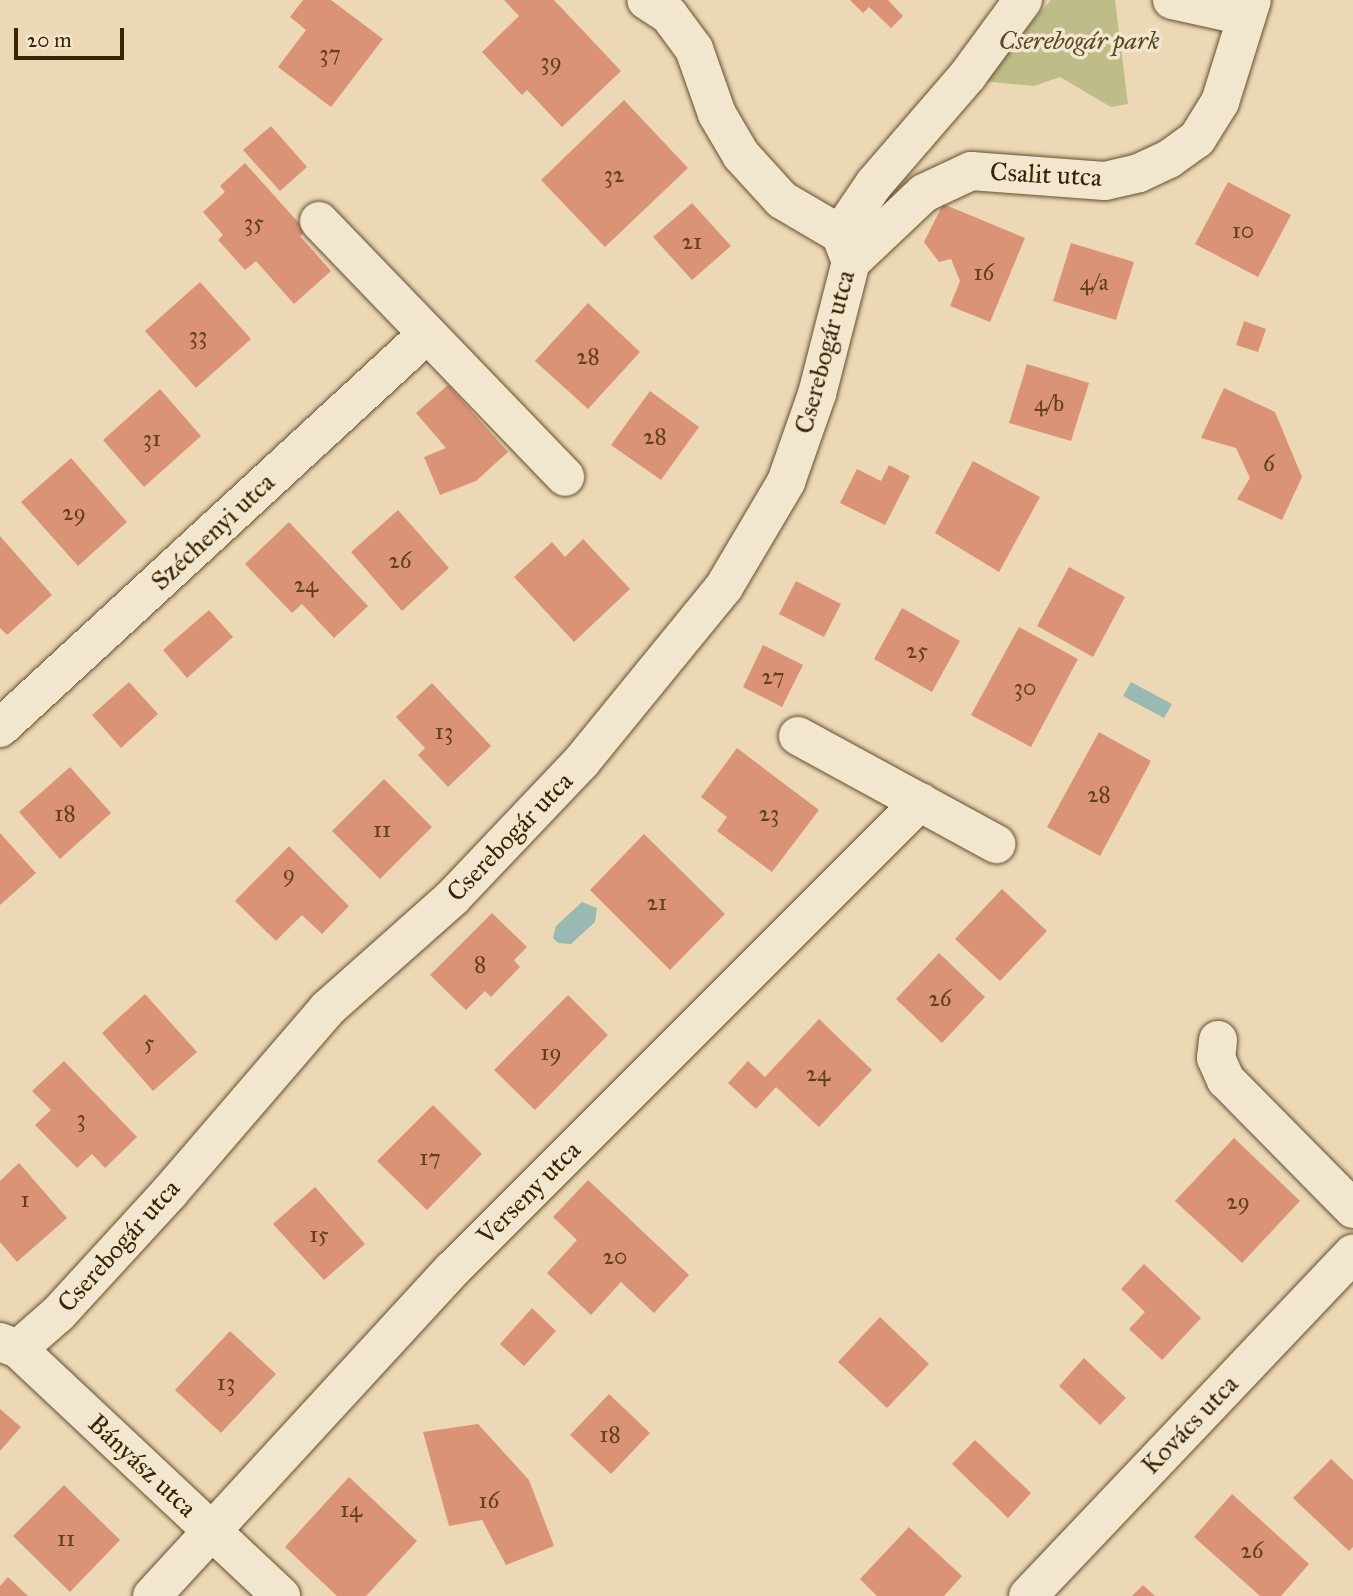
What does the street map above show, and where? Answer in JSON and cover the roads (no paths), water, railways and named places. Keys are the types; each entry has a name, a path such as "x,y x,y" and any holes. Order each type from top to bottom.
{"street":[{"name":"Cserebogár utca","path":"646,0 669,15 694,49 717,114 741,155 782,200 845,248"},
{"name":"Cserebogár utca","path":"9,1346 59,1313 160,1203 327,1009 396,952 532,816 582,761 724,587 780,493 805,434 845,248 874,184 968,75 1023,0"},
{"path":"1172,0 1248,8"},
{"name":"Csalit utca","path":"845,248 924,193 971,171 1105,181 1139,173 1169,159 1196,139 1220,102 1248,8"},
{"path":"319,220 426,335 565,477"},
{"name":"Széchenyi utca","path":"0,728 426,335"},
{"path":"798,736 996,844"},
{"name":"Verseny utca","path":"152,1596 213,1533 452,1270 920,803"},
{"path":"1218,1040 1216,1058 1226,1080 1353,1209"},
{"name":"Kovács utca","path":"1028,1596 1353,1254"},
{"name":"Bányász utca","path":"9,1346 281,1596"}],"water":[{"path":"1131,682 1172,704 1164,718 1123,696"},
{"path":"582,902 597,908 595,922 571,944 558,943 553,938 556,926"}],"park label":[{"name":"Cserebogár park","path":"1079,41"}]}
